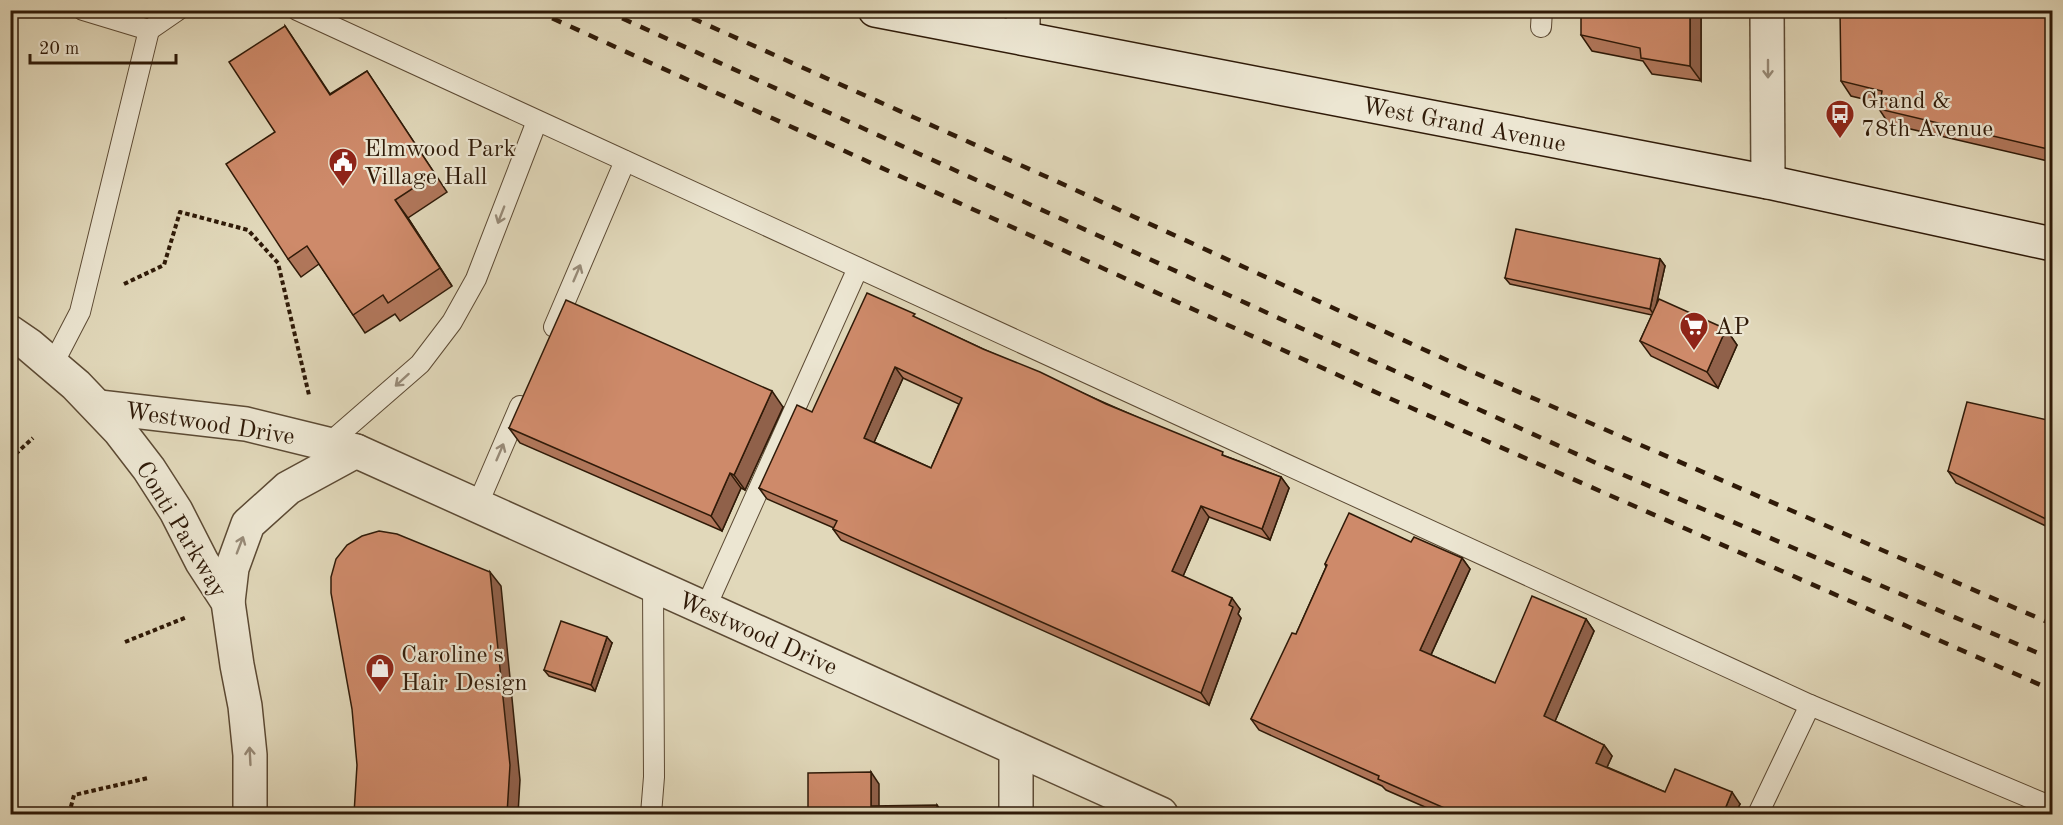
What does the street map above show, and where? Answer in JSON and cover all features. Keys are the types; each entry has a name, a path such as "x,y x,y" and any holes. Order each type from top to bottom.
{"street":[{"name":"West Grand Avenue","path":"874,10 1023,24 2052,244"},
{"path":"1767,10 1768,182"},
{"name":"Conti Parkway","path":"26,350 99,407 119,430 149,469 176,511 202,562 228,602 245,706 250,755 250,814"},
{"name":"Westwood Drive","path":"99,407 246,424 342,447 1161,814"},
{"name":"Westwood Drive","path":"228,602 232,568 248,524 288,488 342,447"},
{"path":"1016,749 1016,814"}],"lane":[{"path":"83,10 149,30"},
{"path":"26,350 80,312 149,30 178,10"},
{"path":"297,10 1810,705 2052,807"},
{"path":"342,447 420,364 452,322 476,279 537,121"},
{"path":"547,344 625,161"},
{"path":"705,609 858,268"},
{"path":"477,506 528,386"},
{"path":"651,814 654,777 653,585"},
{"path":"1758,814 1810,705"}],"path":[{"path":"121,293 123,284 164,265 180,212 248,230 278,263 311,401"},
{"path":"10,459 33,438"},
{"path":"125,642 190,616"},
{"path":"69,814 74,795 148,778"}],"building":[{"path":"1581,10 1690,10 1690,66 1641,58 1640,48 1581,35"},
{"path":"1840,10 2052,10 2052,150 1879,109 1882,91 1841,81"},
{"name":"Elmwood Park Village Hall","path":"285,26 330,95 367,71 435,174 395,200 440,268 388,303 383,295 353,315 307,246 288,259 226,164 275,132 229,62"},
{"name":"AP","path":"1516,229 1660,259 1650,309 1505,278"},
{"path":"867,293 915,314 913,316 983,349 1040,372 1106,404 1223,452 1222,455 1281,477 1262,529 1201,506 1172,571 1232,598 1229,605 1233,607 1201,693 833,529 837,521 759,488 797,405 812,412","holes":["895,367 962,398 931,468 864,438"]},
{"name":"AP","path":"1659,299 1726,329 1707,372 1640,341"},
{"path":"566,300 772,391 734,475 730,473 711,516 509,428"},
{"path":"1967,402 2052,421 2052,522 1948,471"},
{"path":"1349,513 1411,542 1414,537 1462,558 1420,650 1495,683 1532,596 1586,619 1544,716 1604,745 1596,763 1665,792 1675,769 1732,792 1723,814 1458,814 1251,719 1292,633 1296,634"},
{"path":"379,531 397,534 490,572 510,765 507,814 354,814 357,765 352,709 331,593 331,577 336,559 347,545 362,536"},
{"path":"561,621 607,637 591,685 544,670"},
{"path":"871,772 871,806 937,805 937,814 808,814 808,773"}],"railway":[{"path":"534,10 1382,395 2052,690"},
{"path":"604,10 1605,467 2052,659"},
{"path":"674,10 1056,181 1473,372 2052,624"}],"place":[{"name":"Grand & 78th Avenue","path":"1840,140"},
{"name":"Elmwood Park Village Hall","path":"343,188"},
{"name":"AP","path":"1694,352"},
{"name":"Caroline's Hair Design","path":"380,694"}]}
